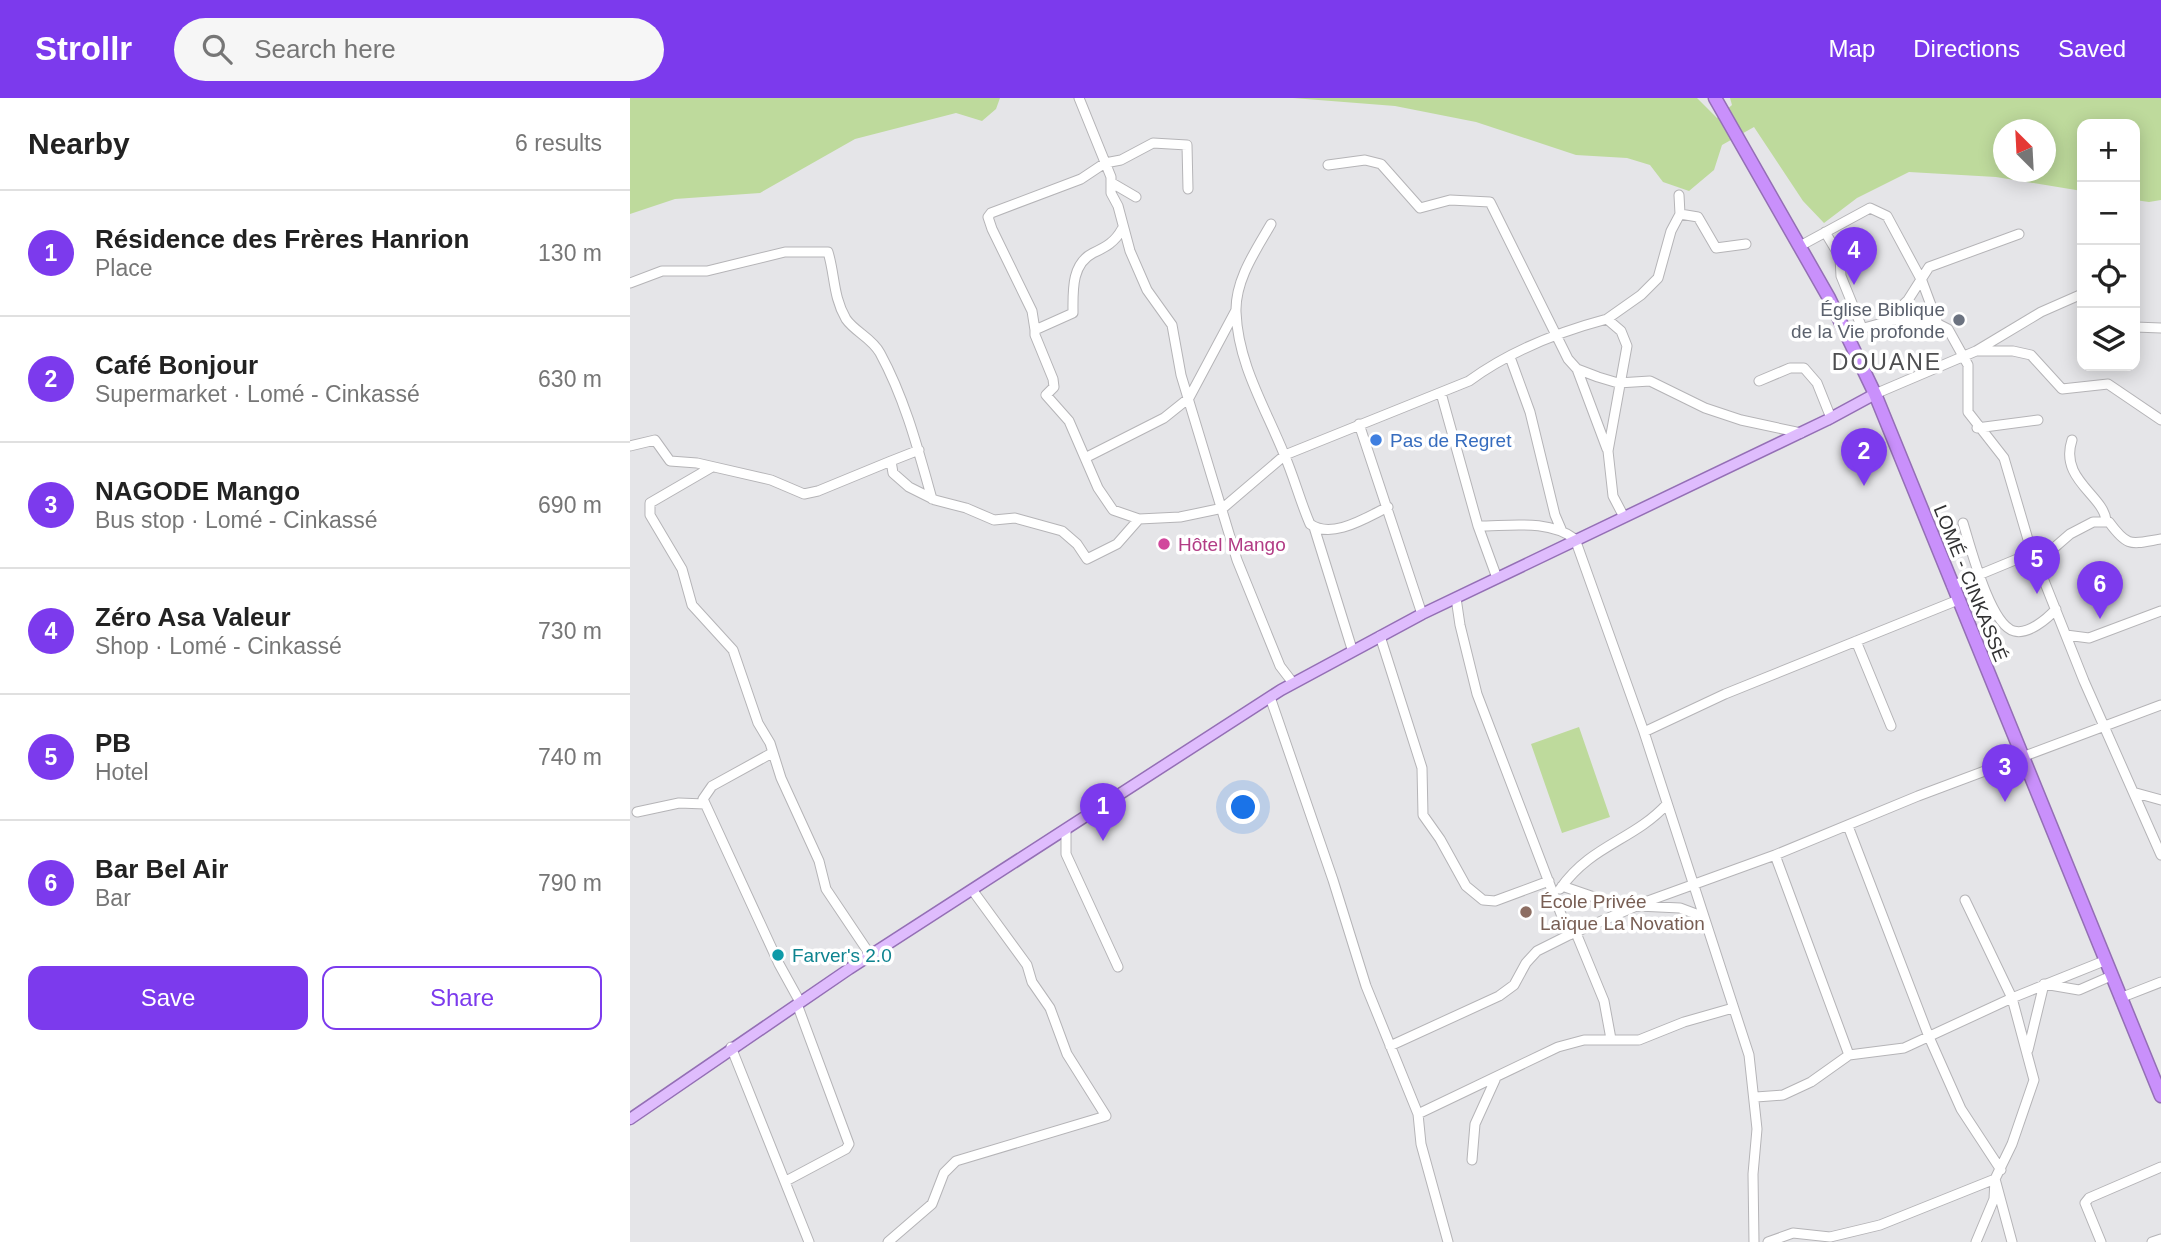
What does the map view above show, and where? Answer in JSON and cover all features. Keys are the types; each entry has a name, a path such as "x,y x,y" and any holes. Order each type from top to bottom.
{"highway":[{"name":"LOMÉ - CINKASSÉ","path":"1716,98 1800,246 1875,394 2161,1096"}],"main road":[{"path":"630,1119 732,1047 870,956 1293,683 1352,649 1422,614 1801,433 1875,394"}],"street":[{"path":"1079,98 1112,183 1111,193 1118,205 1122,229 1147,290 1172,325 1181,375 1237,560 1280,666 1293,683"},
{"path":"1188,189 1185,144 1153,143 1121,160 1105,163 1081,179 1004,206 988,217 1032,312 1035,341 1053,379 1054,387 1046,395 1048,400 1069,421 1098,488 1113,510 1139,519 1180,517 1223,508 1285,455 1441,393 1556,334 1607,319 1654,284 1680,214 1679,195"},
{"path":"1328,165 1366,160 1381,164 1420,208 1450,200 1490,202 1568,359 1577,369 1608,451 1614,496 1624,517"},
{"path":"1112,183 1136,197"},
{"path":"1800,246 1870,208 1880,210 1887,215 1922,281 1938,324"},
{"path":"1680,214 1698,217 1716,248 1746,244"},
{"path":"1084,458 1164,418 1189,398 1236,310 1250,258 1271,224"},
{"path":"1035,330 1073,313 1073,286 1078,268 1090,254 1103,250 1118,237 1122,229"},
{"path":"1825,232 1840,257 1841,276 1862,328"},
{"path":"1846,333 1887,320 1903,307 1929,267 2019,234"},
{"path":"630,283 666,271 707,271 785,252 828,253 837,300 848,321 879,352 919,450 932,499"},
{"path":"1875,394 1976,351 2041,312 2077,297"},
{"path":"1236,310 1242,359 1285,455 1304,511 1314,527 1352,649"},
{"path":"1607,319 1621,331 1627,346 1626,362 1618,383 1608,451"},
{"path":"1887,320 1938,324 1948,329 1964,355 1968,365 1968,412 2004,458 2034,554 2066,635 2161,855"},
{"path":"2140,327 2161,328"},
{"path":"1976,351 2025,353 2043,367 2062,389 2108,384 2161,420"},
{"path":"1510,357 1530,412 1561,529"},
{"path":"1626,362 1637,382"},
{"path":"1759,381 1790,368 1804,368 1817,383 1831,418"},
{"path":"1577,369 1618,383 1650,382 1681,394 1699,406 1741,420 1801,433"},
{"path":"1441,393 1478,526 1497,578"},
{"path":"1978,428 2038,420"},
{"path":"1359,424 1422,614"},
{"path":"630,446 652,439 658,442 670,461 771,480 804,494 818,491 919,450"},
{"path":"2072,440 2070,455 2079,482 2101,508 2106,520 2121,539 2130,544 2161,539"},
{"path":"891,461 892,473 909,487 932,499 966,508 994,520 1015,518 1062,531 1077,544 1087,559 1117,544 1139,519"},
{"path":"712,467 650,503 650,515 682,569 692,605 733,650 758,723 770,743 819,861 826,889 870,956"},
{"path":"1314,527 1349,527 1388,507"},
{"path":"1952,586 2054,547 2070,534 2093,522 2106,520"},
{"path":"1963,523 1980,575 1997,613 2012,631 2037,625 2056,609"},
{"path":"1478,526 1561,529 1575,539 1644,732 1749,1055 1756,1097 1754,1242"},
{"path":"1456,598 1478,695 1555,896 1604,1001 1611,1039"},
{"path":"1644,732 1701,704 1958,600"},
{"path":"2066,635 2089,638 2161,611"},
{"path":"1380,636 1422,768 1423,815 1440,839 1466,886 1483,900 1495,901 1549,881"},
{"path":"1856,641 1891,726"},
{"path":"1270,697 1333,880 1353,948 1418,1114 1421,1144 1448,1242"},
{"path":"1390,1046 1499,996 1514,985 1526,963 1538,951 1572,934 1635,907 2161,705"},
{"path":"772,753 707,791 703,796 799,1003 849,1144 846,1149 786,1181"},
{"path":"2136,793 2161,800"},
{"path":"637,812 679,803 705,804"},
{"path":"1555,896 1579,864 1655,817 1667,804"},
{"path":"1848,826 1929,1037 1961,1109 2001,1170"},
{"path":"1066,830 1066,853 1118,967"},
{"path":"1775,855 1849,1055"},
{"path":"1562,886 1609,903 1635,907 1680,908 1704,917"},
{"path":"888,1242 932,1204 944,1173 956,1161 1106,1116 1067,1054 1050,1008 1032,982 1027,965 972,891"},
{"path":"1965,900 2011,998 2034,1080 2001,1170 1995,1179 1994,1199 1976,1242"},
{"path":"1756,1097 1783,1095 1811,1082 1849,1055 1904,1048 2011,998 2104,961"},
{"path":"2044,984 2079,990 2110,976"},
{"path":"2120,998 2161,982"},
{"path":"2027,1052 2044,984"},
{"path":"1418,1114 1496,1079 1546,1051 1584,1040 1639,1040 1684,1022 1733,1008"},
{"path":"732,1047 809,1242"},
{"path":"1472,1160 1475,1124 1482,1103 1496,1079"},
{"path":"2101,1242 2085,1202 2161,1167"},
{"path":"1768,1242 1793,1233 1830,1237 1880,1225 1995,1179"},
{"path":"1995,1179 2012,1242"},
{"path":"2152,1242 2161,1239"}],"green space":[{"path":"630,98 1000,98 996,109 982,121 956,113 855,139 760,193 675,199 630,214"},
{"path":"1293,98 1697,98 1717,118 1732,105 1730,98 2161,98 2161,200 2140,201 2140,119 2077,119 2077,190 2027,182 2056,182 2056,119 1993,119 1993,177 1909,172 1857,198 1824,223 1803,201 1754,127 1722,145 1714,170 1689,191 1663,182 1650,165 1627,158 1576,155 1476,122 1395,106"},
{"path":"1579,727 1610,817 1562,833 1531,744"}],"place":[{"name":"Zéro Asa Valeur","path":"1854,285"},
{"name":"Église Biblique de la Vie profonde","path":"1959,320"},
{"name":"Pas de Regret","path":"1376,440"},
{"name":"Café Bonjour","path":"1864,486"},
{"name":"Hôtel Mango","path":"1164,544"},
{"name":"PB","path":"2037,594"},
{"name":"Bar Bel Air","path":"2100,619"},
{"name":"NAGODE Mango","path":"2005,802"},
{"name":"Résidence des Frères Hanrion","path":"1103,841"},
{"name":"École Privée Laïque La Novation","path":"1526,912"},
{"name":"Farver's 2.0","path":"778,955"}],"district":[{"name":"DOUANE","path":"1887,362"}]}
